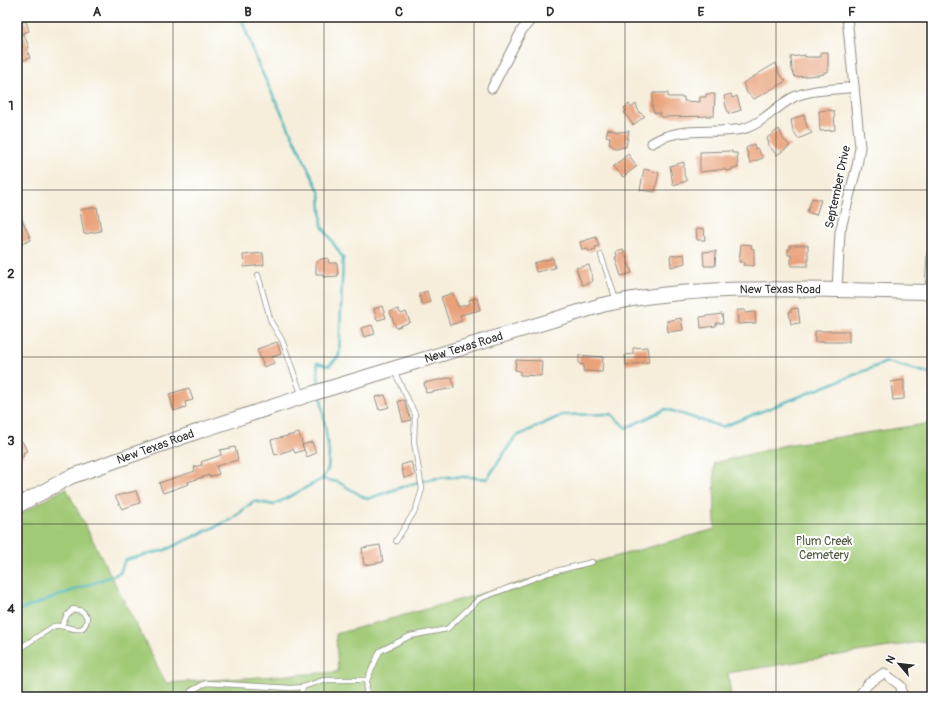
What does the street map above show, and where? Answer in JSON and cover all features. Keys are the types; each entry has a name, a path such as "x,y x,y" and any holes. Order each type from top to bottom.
{"main road":[{"name":"New Texas Road","path":"17,506 70,477 302,397 617,302 639,297 688,291 837,290 931,292"}],"street":[{"name":"September Drive","path":"837,290 840,232 857,166 860,147 847,17"},
{"path":"492,88 522,30 530,18"},
{"path":"652,143 665,135 677,132 729,131 744,129 794,97 854,87"},
{"path":"931,292 932,254"},
{"path":"858,697 868,684 884,673 901,686 902,697"}],"lane":[{"path":"601,255 617,302"},
{"path":"258,275 271,322 282,340 302,397"},
{"path":"393,369 415,414 414,442 422,489 416,510 396,541"},
{"path":"366,697 368,680 380,651 410,636 447,629 479,598 548,572 592,562"},
{"path":"17,650 54,626 62,625 76,630 81,629 87,621 87,617 82,611 73,609 67,615 62,625"},
{"path":"187,697 191,691 206,683 303,687 323,680 368,680"},
{"path":"300,697 303,687"}],"green space":[{"name":"Plum Creek Cemetery","path":"932,423 932,640 728,673 731,697 17,697 17,516 66,488 166,683 338,672 336,634 715,529 714,463 786,445"}],"building":[{"path":"26,21 29,31 19,34 17,24"},
{"path":"24,34 29,48 27,49 30,58 17,62 17,36"},
{"path":"821,52 828,52 828,72 824,72 824,74 819,75 795,77 792,70 791,57 805,55 805,57 821,57"},
{"path":"776,63 779,74 786,81 754,99 747,93 743,83"},
{"path":"653,93 668,93 668,97 684,97 684,101 700,102 700,97 706,97 706,94 715,94 714,116 660,116 660,113 654,113 652,106"},
{"path":"731,94 732,98 737,96 741,110 729,114 724,96"},
{"path":"629,104 631,108 636,104 639,112 645,116 633,125 624,112 626,111 624,108"},
{"path":"819,111 834,111 835,130 820,131"},
{"path":"804,115 807,127 812,133 798,139 793,131 791,120"},
{"path":"608,129 618,132 629,131 626,147 614,148 609,144 610,137 606,136"},
{"path":"779,129 784,140 790,146 777,155 767,144 769,143 767,138"},
{"path":"754,144 755,149 757,148 763,158 750,163 746,148"},
{"path":"732,151 732,153 737,153 738,168 732,168 732,170 726,171 725,169 700,172 700,152"},
{"path":"628,154 637,166 623,177 613,167"},
{"path":"684,162 684,175 687,181 673,185 670,166"},
{"path":"644,169 659,173 655,192 640,190"},
{"path":"812,198 821,200 816,215 807,212"},
{"path":"97,207 101,231 84,234 80,210"},
{"path":"17,208 31,240 17,246"},
{"path":"704,228 705,240 697,240 696,229"},
{"path":"596,237 599,246 595,247 596,250 589,252 588,249 582,250 580,242"},
{"path":"741,244 752,245 751,248 754,249 754,266 743,265 744,262 739,262"},
{"path":"790,245 808,245 808,266 791,266 791,255 788,255"},
{"path":"623,249 632,273 621,276 615,257 617,257 616,251"},
{"path":"716,251 715,266 704,266 703,252"},
{"path":"263,253 264,265 244,267 243,255"},
{"path":"684,254 685,263 671,267 670,256"},
{"path":"328,258 329,263 337,263 338,276 323,277 323,274 316,274 316,263 321,259"},
{"path":"553,258 555,268 536,272 534,263"},
{"path":"589,265 593,280 592,282 582,285 576,268"},
{"path":"427,291 430,302 422,305 419,294"},
{"path":"453,293 458,307 470,304 469,300 477,298 480,310 460,315 462,321 450,325 441,297"},
{"path":"382,306 386,318 377,320 374,309"},
{"path":"798,308 800,323 791,324 789,312 791,312 791,309"},
{"path":"398,309 401,314 406,312 410,322 396,328 390,312"},
{"path":"737,310 745,310 745,313 755,312 756,323 738,324"},
{"path":"722,314 723,323 716,323 716,326 701,328 700,317"},
{"path":"681,318 683,330 668,332 667,321"},
{"path":"372,325 375,334 364,337 361,328"},
{"path":"815,331 849,331 849,342 815,342"},
{"path":"277,342 281,354 272,357 274,363 264,367 257,349"},
{"path":"647,347 649,362 626,365 625,355 633,354 633,348"},
{"path":"579,355 603,357 602,372 583,371 584,365 579,364"},
{"path":"516,360 542,361 541,376 520,375 520,371 515,370"},
{"path":"452,377 454,388 426,393 424,383"},
{"path":"904,380 904,399 893,400 891,382"},
{"path":"189,388 193,400 185,402 186,407 174,411 169,394"},
{"path":"385,395 389,407 379,410 375,397"},
{"path":"404,400 411,420 403,422 398,401"},
{"path":"299,433 304,450 295,453 293,449 275,455 271,440"},
{"path":"22,441 27,451 23,453 24,456 17,460 17,442"},
{"path":"312,442 316,453 307,457 302,445"},
{"path":"235,447 238,460 216,466 219,474 209,477 209,475 188,482 189,484 163,493 159,483 195,471 194,467 202,465 201,462 221,455 220,450"},
{"path":"411,462 415,475 404,478 401,465"},
{"path":"136,491 140,503 122,509 115,496"},
{"path":"380,545 383,562 364,565 362,548"}],"waterway":[{"path":"241,17 258,64 320,193 322,226 343,258 339,356 329,366 317,363 319,386"},
{"path":"322,479 338,482 367,499 426,480 454,477 487,479 515,437 562,415 611,414 626,428 666,409 722,427 887,362 932,374"},
{"path":"17,611 120,573 125,560 165,550 232,519 254,501 274,505 322,479 328,469 329,453 321,398"}]}
